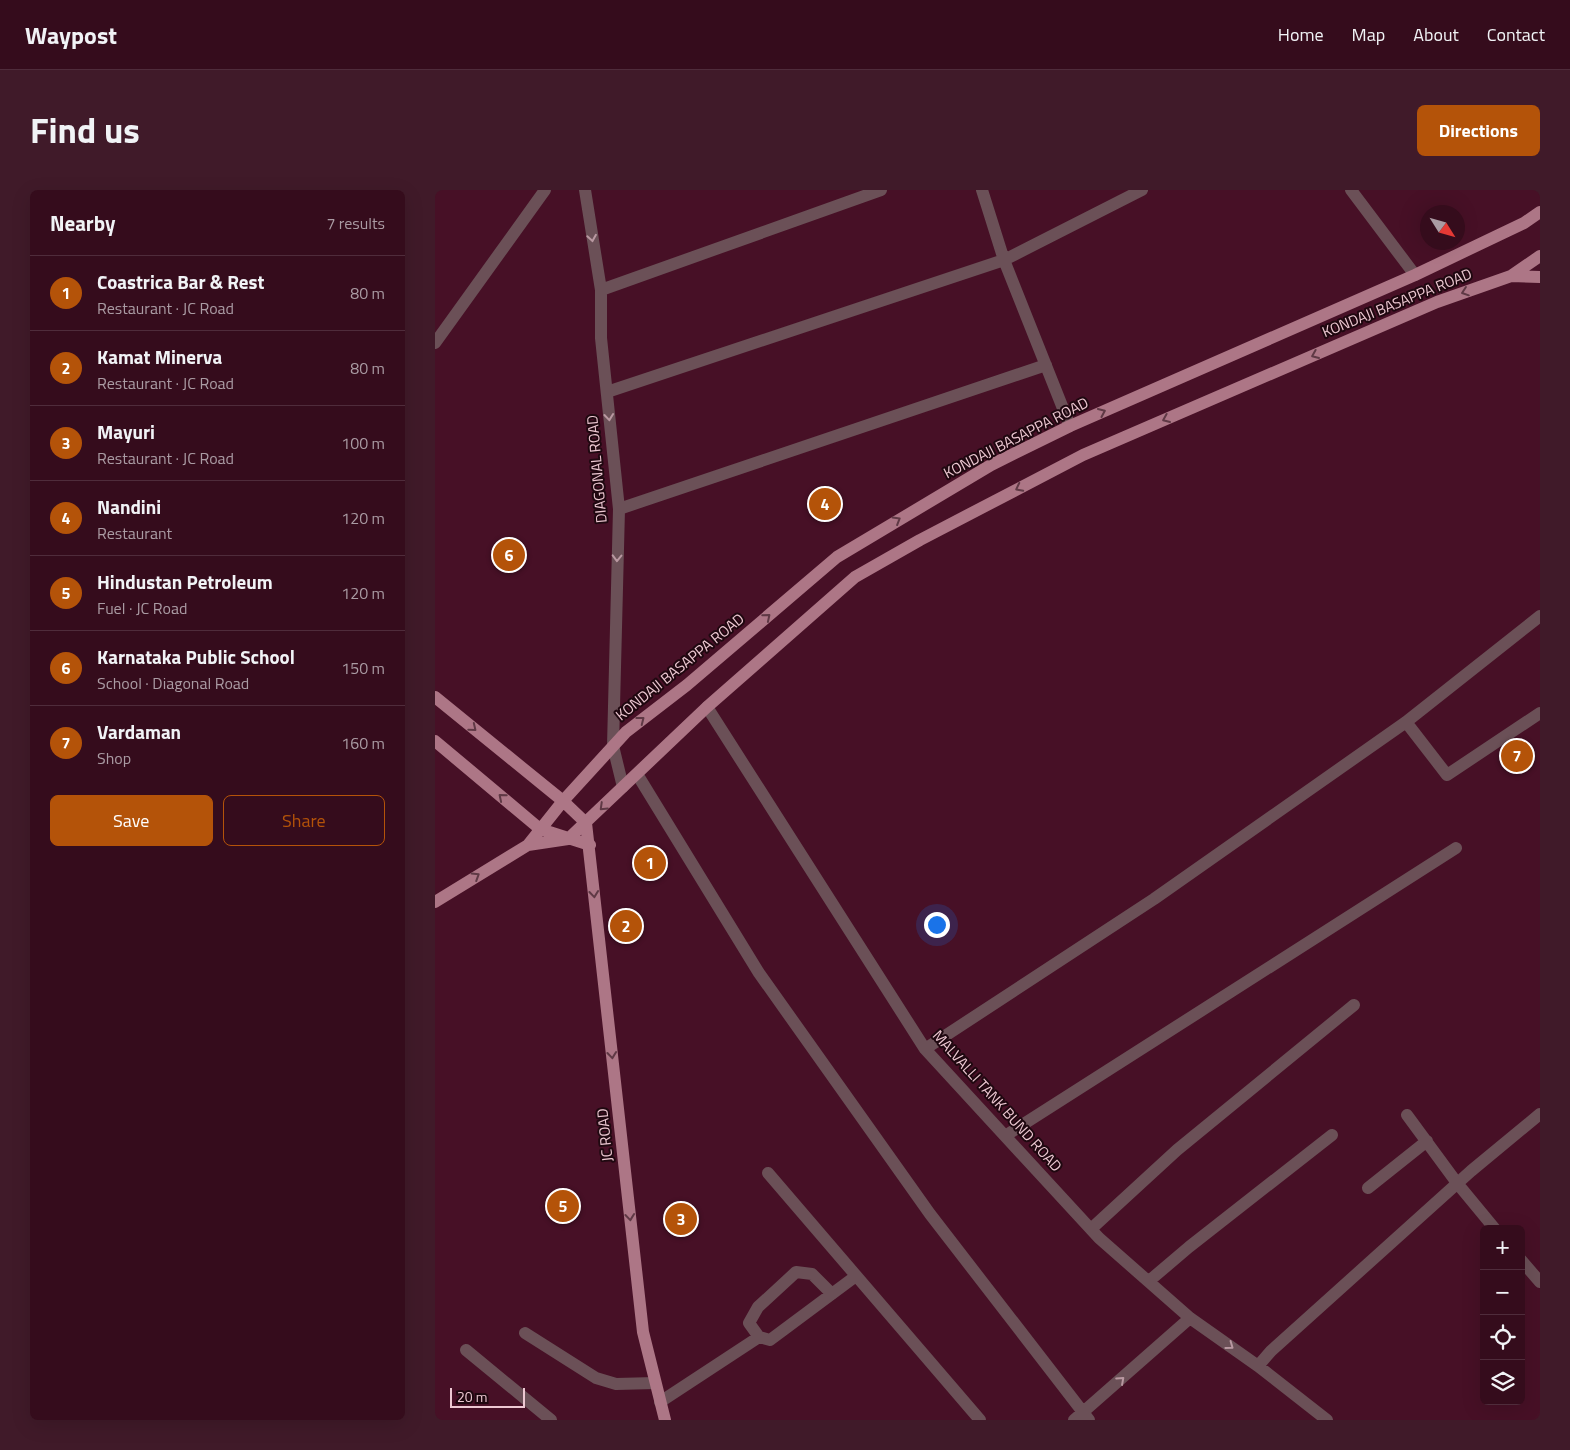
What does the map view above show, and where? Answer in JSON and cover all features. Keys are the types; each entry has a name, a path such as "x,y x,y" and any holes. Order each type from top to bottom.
{"main road":[{"name":"KONDAJI BASAPPA ROAD","path":"528,845 567,796 626,732 687,685 837,557 991,465 1070,426 1415,275 1524,223 1540,212"},
{"name":"KONDAJI BASAPPA ROAD","path":"568,839 707,708 855,577 920,540 1083,455 1437,302 1511,276 1540,256"},
{"path":"1511,276 1540,277"},
{"path":"435,697 567,796 586,823"},
{"path":"435,741 539,829 590,845"},
{"name":"JC ROAD","path":"586,823 590,845 643,1332 665,1420"},
{"path":"435,902 528,845 568,839"}],"street":[{"path":"435,343 439,330 545,190"},
{"name":"DIAGONAL ROAD","path":"585,190 601,290 601,338 619,509 613,746 623,787"},
{"path":"601,290 881,190"},
{"path":"981,190 1003,260 1070,426"},
{"path":"607,392 1003,260 1142,190"},
{"path":"1351,190 1415,275"},
{"path":"619,509 1046,365"},
{"path":"925,1049 1153,899 1406,722 1540,616"},
{"name":"MALVALLI TANK BUND ROAD","path":"707,708 925,1049 1099,1238 1190,1318 1257,1366 1327,1420"},
{"path":"1406,722 1447,775 1540,713"},
{"path":"637,774 759,973 930,1214 1083,1418 1190,1318"},
{"path":"1005,1136 1456,848"},
{"path":"1091,1229 1177,1150 1355,1005"},
{"path":"1407,1114 1457,1183 1492,1225"},
{"path":"1257,1366 1271,1351 1457,1183 1540,1114"},
{"path":"1149,1281 1189,1247 1332,1135"},
{"path":"1368,1188 1427,1141"},
{"path":"768,1173 980,1420"},
{"path":"1525,1265 1540,1282"},
{"path":"831,1294 812,1274 796,1272 758,1307 749,1323 759,1337 770,1340 856,1276"},
{"path":"525,1333 596,1378 616,1384 655,1383"},
{"path":"660,1402 759,1337"},
{"path":"466,1350 551,1420"}],"place":[{"name":"Nandini","path":"825,504"},
{"name":"Karnataka Public School","path":"509,555"},
{"name":"Vardaman","path":"1517,756"},
{"name":"Coastrica Bar & Rest","path":"650,863"},
{"name":"Kamat Minerva","path":"626,926"},
{"name":"Hindustan Petroleum","path":"563,1206"},
{"name":"Mayuri","path":"681,1219"}]}
